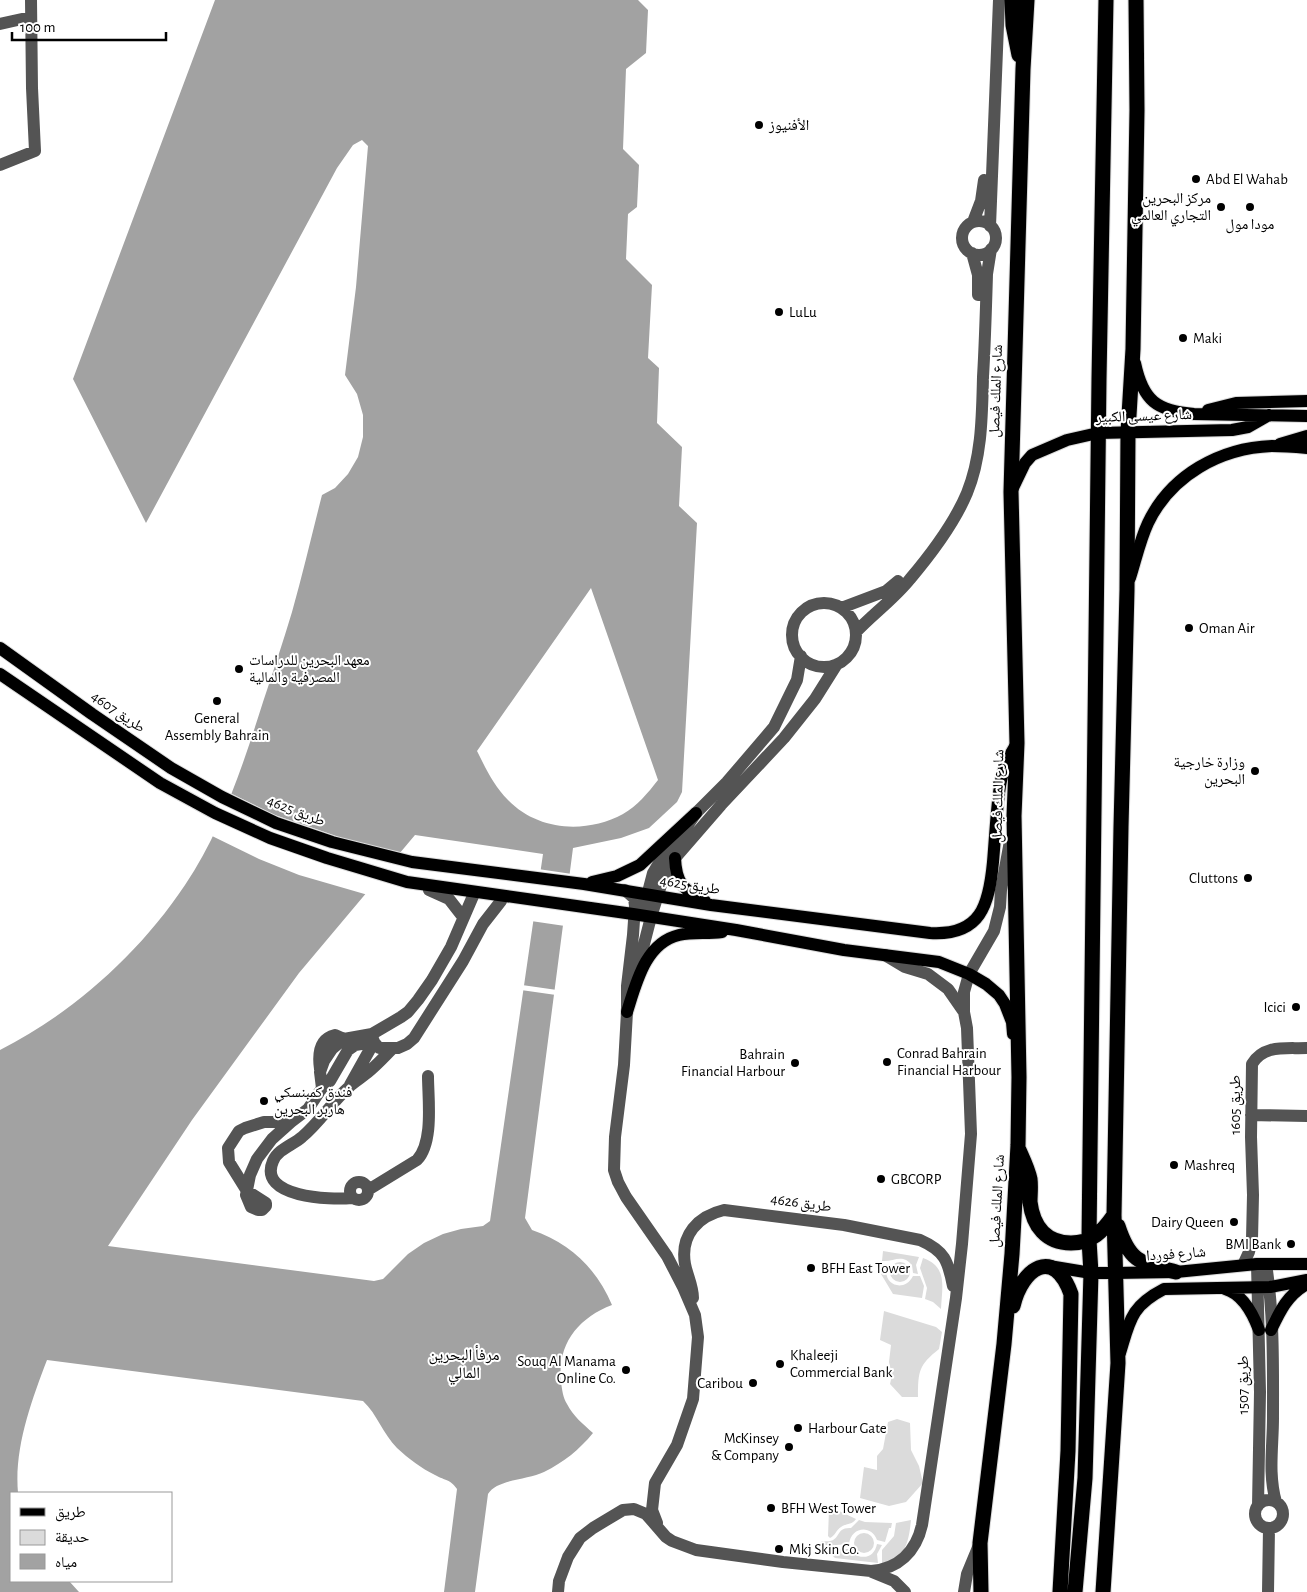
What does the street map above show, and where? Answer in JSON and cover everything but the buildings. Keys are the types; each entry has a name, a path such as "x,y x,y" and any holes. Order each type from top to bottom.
{"highway":[{"path":"1012,0 1014,36 1024,69"},
{"name":"شارع الملك فيصل","path":"981,1592 980,1543 1004,1344 1012,1254 1018,1145 1019,1078 1014,816 1017,743 1011,492 1027,0"},
{"path":"1075,1592 1085,1478 1092,1273 1089,1240 1098,433 1106,0"},
{"path":"1103,1592 1118,1363 1117,1293 1114,1273 1114,1215 1127,590 1128,432 1133,349 1137,110 1136,0"},
{"path":"1137,110 1146,43 1146,0"},
{"path":"1018,1145 1030,1178 1030,1203 1034,1222 1050,1239 1062,1243 1089,1240 1104,1230 1114,1215"},
{"path":"1114,1215 1124,1244 1135,1258 1144,1263 1176,1272"},
{"path":"1004,1344 1014,1302 1020,1285 1028,1274 1046,1266 1054,1268 1061,1273 1071,1294 1068,1452 1060,1592"}],"main road":[{"name":"شارع عيسى الكبير","path":"1133,349 1139,381 1152,401 1166,409 1194,414 1307,416"},
{"path":"1194,414 1236,403 1307,400"},
{"name":"شارع عيسى الكبير","path":"1011,492 1025,463 1032,455 1067,440 1098,433 1232,430 1248,427 1269,415"},
{"path":"1127,590 1140,542 1148,523 1167,492 1181,478 1198,467 1234,451 1273,446 1307,436"},
{"path":"1273,446 1307,448"},
{"name":"طريق 4607","path":"0,648 170,768 222,797"},
{"path":"0,674 160,783 215,813 270,838 386,877 407,882 642,915 844,950 939,962 969,974 986,984 1005,1004 1012,1022 1019,1078"},
{"name":"طريق 4625","path":"222,797 276,823 314,836 412,862 535,877 711,905 930,933 947,933 966,927 980,915 987,902 991,885 1002,775 1008,757 1017,743"},
{"path":"578,884 618,876 640,865 696,813"},
{"path":"675,858 677,877 685,889 711,905"},
{"path":"627,1012 637,979 647,960 664,942 676,936 686,934 736,930"},
{"name":"شارع فوردا","path":"1046,1266 1092,1273 1114,1273 1176,1272 1262,1264 1307,1264"},
{"path":"1118,1363 1130,1321 1136,1309 1151,1296 1164,1289 1264,1288 1307,1282"},
{"path":"1220,1288 1232,1291 1238,1296 1265,1330 1280,1308 1307,1282"}],"street":[{"path":"31,0 35,147"},
{"path":"991,249 982,254 972,253 964,247 962,237 965,228 973,222 981,201 984,178 993,0"},
{"path":"856,632 899,591 917,570 958,512 970,486 979,450 982,429 988,274 995,235 990,226 999,0"},
{"path":"0,24 31,21"},
{"path":"0,32 31,21"},
{"path":"0,159 35,147"},
{"path":"0,165 35,147"},
{"path":"973,222 982,222 990,226"},
{"path":"841,608 886,591 902,577 941,526 960,490 970,456 973,429 979,281 972,253"},
{"path":"652,896 675,858 721,805 784,738 815,699 837,664 849,654 853,647 856,632 851,618 841,608 828,603 820,603 800,614 796,620 792,635 793,643 801,656 814,665 829,666 837,664"},
{"path":"652,896 658,864 696,813 727,782 774,727 797,680 801,656"},
{"name":"طريق 4626","path":"964,1012 964,992 969,974 994,930 1000,907 1001,890 1014,816"},
{"path":"386,877 400,885 429,890 501,901 526,899"},
{"path":"429,890 448,899 463,917"},
{"path":"625,890 634,898 635,906 642,915"},
{"path":"291,1122 264,1122 251,1126 239,1131 229,1144 227,1153 229,1162 247,1191 250,1175 257,1158 272,1140 308,1109 322,1088 330,1080 351,1047 373,1038 408,1012 432,980 450,947 473,896"},
{"name":"طريق 4626","path":"652,896 642,915 627,1012 614,1170 626,1197 667,1256 693,1308"},
{"path":"373,1038 379,1048 392,1049 407,1044 420,1030 463,961 483,924 501,901"},
{"name":"طريق 4626","path":"558,1592 565,1563 575,1545 586,1533 624,1510 634,1509 646,1514 661,1532 678,1545 696,1550 783,1562 871,1571 888,1568 897,1564 910,1552 920,1532 956,1298 971,1134 968,1036 967,1020 964,1012 955,998 938,980 928,974 898,964 885,955"},
{"path":"401,1017 420,1030"},
{"path":"322,1088 320,1072 324,1061 332,1049 344,1040 373,1038"},
{"path":"349,1087 373,1038"},
{"name":"طريق 1605","path":"1243,1265 1252,1239 1252,1064 1263,1052 1307,1048"},
{"path":"392,1049 368,1073 349,1087 311,1129 281,1151 275,1158 271,1168 271,1173 276,1183 288,1191 314,1198 352,1198 350,1189 354,1183 362,1182 368,1190 417,1160 423,1153 427,1140 428,1076"},
{"path":"1251,1116 1307,1116"},
{"name":"طريق 4626","path":"661,1532 652,1510 652,1495 658,1476 677,1445 693,1399 698,1337 693,1308 693,1295 685,1264 684,1249 689,1234 698,1221 710,1213 724,1210 844,1225 920,1240 942,1253 949,1266 956,1298"},
{"name":"طريق 1507","path":"1262,1264 1265,1330 1273,1420 1271,1470 1276,1502"},
{"name":"طريق 1507","path":"1258,1506 1260,1392 1265,1330"},
{"path":"1268,1500 1276,1502 1281,1508 1282,1517 1279,1524 1271,1528 1263,1527 1257,1522 1255,1514 1258,1506 1268,1500"},
{"path":"1268,1589 1271,1528"},
{"path":"964,1592 967,1574 980,1543"},
{"name":"طريق 4626","path":"871,1571 894,1581 905,1592"}],"green space":[{"path":"883,1251 919,1257 916,1265 918,1274 913,1273 912,1265 905,1259 882,1261"},
{"path":"923,1258 931,1262 940,1272 942,1279 941,1309 933,1302 925,1299 927,1288 920,1268"},
{"path":"900,1262 907,1265 910,1272 907,1279 900,1282 893,1279 890,1272 893,1265"},
{"path":"882,1264 888,1265 887,1277 894,1284 904,1285 913,1276 920,1276 924,1286 922,1298 893,1294 881,1274"},
{"path":"884,1311 936,1327 942,1332 939,1349 927,1360 921,1369 918,1381 918,1397 902,1397 890,1384 892,1375 889,1362 891,1345 880,1340"},
{"path":"897,1419 910,1423 911,1450 919,1466 923,1483 906,1502 889,1506 860,1498 864,1467 877,1470 877,1456 883,1449 888,1422"},
{"path":"831,1509 856,1519 841,1527 830,1538 828,1536 829,1510"},
{"path":"859,1520 892,1523 885,1542 877,1540 870,1531 861,1530 853,1534 849,1544 836,1545 829,1549 820,1543 833,1540 839,1532 845,1528 851,1528"},
{"path":"911,1520 905,1548 896,1558 882,1563 882,1550 894,1536 896,1523"},
{"path":"864,1533 871,1536 874,1543 871,1550 864,1553 857,1550 854,1543 857,1536"},
{"path":"877,1544 882,1545 877,1554 878,1563 835,1558 829,1552 850,1549 858,1556 865,1557 873,1553"}],"water":[{"path":"215,0 638,0 648,10 646,53 626,69 623,149 639,165 637,207 628,214 626,259 652,285 648,358 659,368 657,423 682,447 679,506 697,523 682,792 677,802 649,828 621,838 573,848 525,1218 532,1230 558,1242 581,1259 599,1280 612,1305 600,1310 580,1325 566,1344 562,1356 561,1382 565,1399 575,1416 593,1433 565,1460 537,1475 498,1485 488,1494 475,1592 444,1592 457,1489 450,1482 411,1460 397,1448 363,1401 47,1360 35,1392 21,1442 17,1476 18,1492 10,1492 10,1582 70,1582 79,1592 0,1592 0,1050 27,1035 78,1000 103,980 125,958 147,935 185,885 221,820 248,749 292,612 322,495 335,488 348,474 358,457 363,437 363,415 357,394 345,375 356,287 368,146 362,140 353,145 337,168 146,523 73,379","holes":["591,588 658,780 642,799 623,814 594,825 563,826 533,818 508,800 494,783 477,751","415,835 543,854 490,1221 483,1226 443,1234 424,1243 408,1254 383,1279 374,1281 108,1246 192,1120 299,973"]}],"pier":[{"path":"230,793 275,815 350,841 403,853 368,895 299,875 259,859 210,835"},
{"path":"538,869 572,874 565,926 531,921"},
{"path":"522,985 557,990 556,995 521,990"}],"place":[{"name":"الأفنيوز","path":"759,125"},
{"name":"Abd El Wahab","path":"1196,179"},
{"name":"مركز البحرين التجاري العالمي","path":"1221,207"},
{"name":"مودا مول","path":"1250,207"},
{"name":"LuLu","path":"779,312"},
{"name":"Maki","path":"1183,338"},
{"name":"Oman Air","path":"1189,628"},
{"name":"معهد البحرين للدراسات المصرفية والمالية","path":"239,669"},
{"name":"General Assembly Bahrain","path":"217,701"},
{"name":"وزارة خارجية البحرين","path":"1255,771"},
{"name":"Cluttons","path":"1248,878"},
{"name":"Icici","path":"1296,1007"},
{"name":"Conrad Bahrain Financial Harbour","path":"887,1062"},
{"name":"Bahrain Financial Harbour","path":"795,1063"},
{"name":"فندق كمبنسكي هاربر البحرين","path":"264,1101"},
{"name":"Mashreq","path":"1174,1165"},
{"name":"GBCORP","path":"881,1179"},
{"name":"Dairy Queen","path":"1234,1222"},
{"name":"BMI Bank","path":"1291,1244"},
{"name":"BFH East Tower","path":"811,1268"},
{"name":"Khaleeji Commercial Bank","path":"780,1364"},
{"name":"Souq Al Manama Online Co.","path":"626,1370"},
{"name":"Caribou","path":"753,1383"},
{"name":"Harbour Gate","path":"798,1428"},
{"name":"McKinsey & Company","path":"789,1447"},
{"name":"BFH West Tower","path":"771,1508"},
{"name":"Mkj Skin Co.","path":"779,1549"}],"district":[{"name":"مرفأ البحرين المالي","path":"464,1364"}]}
